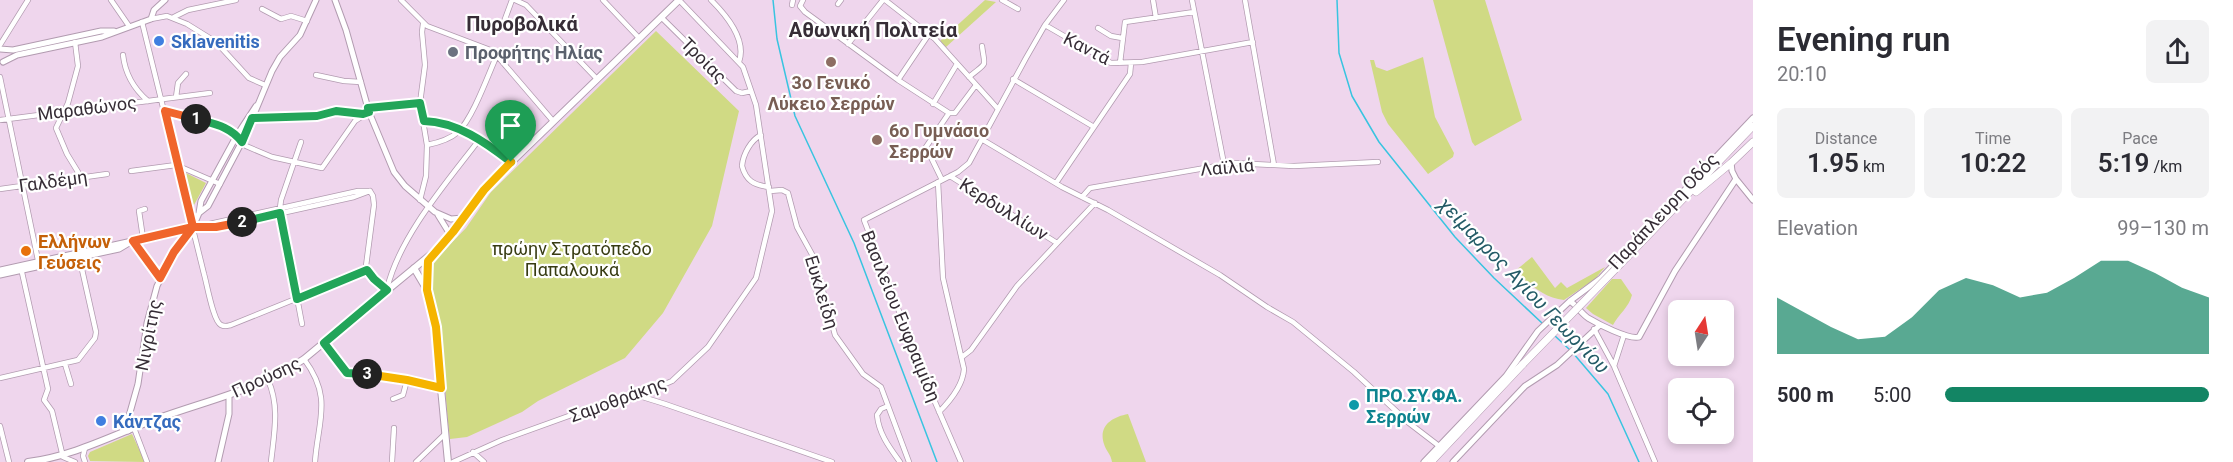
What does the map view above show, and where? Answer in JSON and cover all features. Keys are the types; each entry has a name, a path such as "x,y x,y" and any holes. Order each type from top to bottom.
{"main road":[{"name":"Προύσης","path":"28,462 63,456 158,418 229,395 267,380 304,359 451,236 484,190 511,162 679,0"},
{"path":"1431,462 1753,126"},
{"path":"1675,209 1753,142"},
{"path":"432,254 426,269 427,290 436,327 448,462"},
{"path":"414,268 427,290"}],"street":[{"path":"0,45 28,0"},
{"path":"111,0 129,26"},
{"path":"151,19 154,10 165,0"},
{"path":"174,17 188,10 236,0"},
{"name":"Νιγρίτης","path":"131,430 127,423 140,376 147,323 160,278 174,252 192,227 199,213 201,201 212,180 252,118 275,64 295,42 316,0"},
{"path":"335,0 361,82 367,111 394,172 402,183 444,222 451,236"},
{"path":"401,0 423,24 487,48 497,55 553,121"},
{"path":"502,27 513,0 526,5 597,79"},
{"path":"603,0 639,38"},
{"path":"668,0 672,7"},
{"path":"679,0 746,70 758,110 770,189 748,180 742,166 748,148 756,137 761,135"},
{"path":"711,0 732,26 740,49 739,62"},
{"path":"803,0 800,4 802,9 898,80 949,113 956,113 976,85"},
{"path":"848,44 884,0 929,34 998,109"},
{"path":"1002,0 1018,9"},
{"path":"940,181 969,163 1045,25 1064,0"},
{"path":"1153,0 1156,18"},
{"path":"1192,0 1224,164"},
{"path":"1245,0 1274,165"},
{"path":"262,9 280,19 291,16 307,21"},
{"path":"1120,63 1125,22 1194,12"},
{"path":"2,63 16,55 101,31 116,31 164,16 174,17 216,42 249,78 265,85"},
{"name":"Τροίας","path":"662,17 736,91 742,93 751,91"},
{"path":"142,22 192,227 217,320 221,325 227,326 367,270"},
{"path":"420,200 426,176 427,146 420,103 425,65 423,24"},
{"name":"Καντά","path":"1045,25 1107,62 1131,63 1253,42"},
{"path":"1098,28 1111,36 1122,38"},
{"path":"898,80 929,34"},
{"path":"0,50 75,40"},
{"path":"75,40 78,66 64,111 56,128 78,173 75,178"},
{"path":"969,77 985,62 982,46"},
{"path":"0,50 4,55 2,63"},
{"path":"123,55 129,76 138,91 148,101"},
{"path":"427,146 451,136 460,129 473,108 497,55"},
{"path":"1056,183 1130,74 1131,63"},
{"path":"933,104 957,64"},
{"path":"176,97 178,83 186,74"},
{"path":"316,75 361,82"},
{"path":"0,77 39,264"},
{"path":"1014,79 1094,127"},
{"name":"Μαραθώνος","path":"0,120 210,93"},
{"path":"252,118 317,116 336,111 367,111 420,103"},
{"name":"Νιγρίτης","path":"199,213 208,206 220,184 239,138 256,106"},
{"path":"165,111 217,124 247,146 272,157 323,168 352,124 367,111"},
{"path":"939,412 962,380 964,369 943,278 940,181 926,147 949,113"},
{"name":"Παράπλευρη Οδός","path":"1424,462 1512,369 1538,332 1570,301 1601,278 1715,155 1753,118"},
{"path":"424,121 447,124 460,129 511,162"},
{"path":"0,275 39,264 122,248 132,241 143,238 280,210 358,191 370,191 374,205 366,257 367,270 387,290 394,264 429,207 479,140"},
{"path":"983,140 1220,275 1293,322 1347,366 1409,423 1439,446"},
{"path":"301,142 281,200 280,210 302,324"},
{"name":"Λαϊλιά","path":"1082,197 1090,188 1224,164 1377,162"},
{"name":"Παράπλευρη Οδός","path":"1624,335 1634,339 1641,333 1675,271 1736,179 1731,163"},
{"path":"131,171 178,165 220,184"},
{"name":"Γαλδέμη","path":"0,189 107,174"},
{"name":"Κερδυλλίων","path":"950,176 1057,243"},
{"path":"1736,179 1753,200"},
{"name":"Βασιλείου Ευφραιμίδη","path":"940,181 864,219 867,232 961,462"},
{"name":"Σαμοθράκης","path":"453,462 473,452 586,410 672,381 704,350 758,273 772,216 770,189"},
{"name":"Ευκλείδη","path":"770,189 788,193 798,229 814,258 837,338 863,374 880,385 909,462"},
{"path":"962,357 971,350 1017,286 1095,204"},
{"path":"143,238 139,211 145,209"},
{"path":"435,212 452,219 465,217"},
{"path":"132,241 160,278"},
{"path":"0,378 79,360 96,334 79,256"},
{"path":"0,270 21,268"},
{"path":"21,268 48,391 44,400 52,411 63,456 75,462"},
{"path":"1570,301 1584,315 1624,335 1614,366"},
{"path":"1453,462 1525,386 1557,365 1600,325"},
{"path":"1594,329 1614,366 1655,462"},
{"path":"324,343 347,373 376,374 441,388"},
{"path":"304,359 316,378 322,406 322,422 315,462"},
{"path":"65,364 71,384"},
{"path":"267,380 273,394 275,409 271,462"},
{"path":"393,399 403,395 407,380"},
{"path":"649,390 649,399"},
{"path":"634,394 751,433 806,456 832,462"},
{"path":"218,462 229,414 229,395"},
{"path":"888,406 880,409 877,415 878,425 884,440 900,462"},
{"path":"0,426 9,462"},
{"path":"392,462 394,429"},
{"path":"131,430 147,462"},
{"path":"416,462 445,434"},
{"path":"85,448 83,456 85,462"},
{"path":"473,452 484,462"}],"green space":[{"path":"985,0 996,2 946,47 940,41"},
{"path":"1433,0 1485,0 1522,120 1475,146 1472,142"},
{"name":"πρώην Στρατόπεδο Παπαλουκά","path":"656,31 739,111 712,226 663,313 625,358 538,401 522,412 467,437 450,439 440,338 429,279 431,264 466,228 491,192"},
{"path":"1423,57 1435,117 1454,153 1453,157 1428,174 1388,124 1382,112 1370,60 1374,60 1376,67 1387,71"},
{"path":"186,173 206,183 194,205 191,203"},
{"path":"1532,257 1555,288 1561,282 1567,288 1605,267 1595,279 1564,300 1543,293 1515,271"},
{"path":"1612,279 1621,279 1632,295 1613,325 1586,308"},
{"path":"1128,414 1146,462 1112,462 1105,446 1103,432 1105,427 1117,417"},
{"path":"132,434 145,462 90,461 88,456 90,452"}],"waterway":[{"path":"773,0 777,39 795,116 854,243 937,462"},
{"name":"χείμαρρος Αγίου Γεωργίου","path":"1337,0 1339,53 1352,96 1379,142 1455,237 1542,323"},
{"name":"χείμαρρος Αγίου Γεωργίου","path":"1554,335 1570,350"},
{"name":"χείμαρρος Αγίου Γεωργίου","path":"1573,353 1608,394 1639,462"}],"place":[{"name":"Sklavenitis","path":"159,41"},
{"name":"Προφήτης Ηλίας","path":"453,52"},
{"name":"3ο Γενικό Λύκειο Σερρών","path":"831,62"},
{"name":"6ο Γυμνάσιο Σερρών","path":"877,140"},
{"name":"Ελλήνων Γεύσεις","path":"26,251"},
{"name":"ΠΡΟ.ΣΥ.ΦΑ. Σερρών","path":"1354,405"},
{"name":"Κάντζας","path":"101,421"}],"district":[{"name":"Πυροβολικά","path":"522,24"},
{"name":"Αθωνική Πολιτεία","path":"873,30"}],"route":[{"path":"511,162 455,126 424,121 420,103 368,108 369,112 363,114 336,111 317,116 252,118 242,142 238,136 219,124 165,111 193,227 181,241 160,278 133,241 193,227 223,226 280,213 297,299 367,270 387,290 324,343 346,372 376,374 441,388 436,327 427,290 428,261 484,190 511,162"}]}
